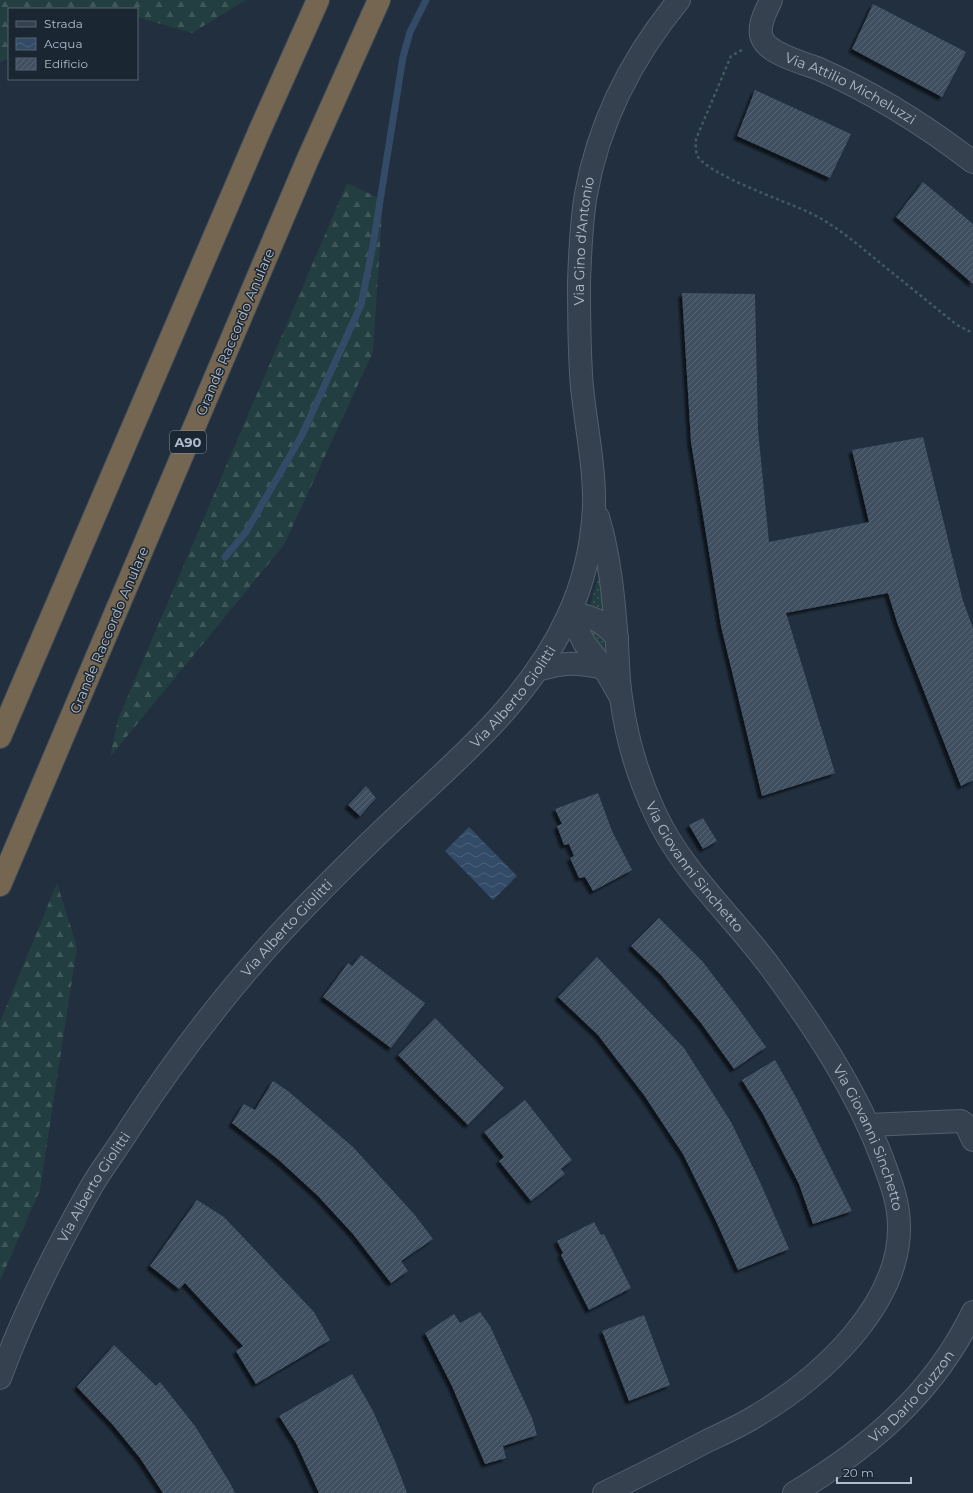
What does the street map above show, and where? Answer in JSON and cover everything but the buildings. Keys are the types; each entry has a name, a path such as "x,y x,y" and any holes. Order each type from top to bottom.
{"highway":[{"path":"0,737 256,139 318,0"},
{"name":"Grande Raccordo Anulare","path":"0,885 307,161 379,0"}],"street":[{"name":"Via Gino d'Antonio","path":"594,505 592,472 582,386 579,326 581,243 586,193 598,148 618,97 643,48 679,0"},
{"path":"763,40 761,36 762,22 771,0"},
{"name":"Via Attilio Micheluzzi","path":"763,40 768,47 775,51 825,72 883,102 933,133 973,162"},
{"name":"Via Alberto Giolitti","path":"0,1378 41,1281 92,1186 146,1104 206,1020 253,964 306,906 364,847 474,745 515,700 537,670 558,638 570,614 589,550 594,505"},
{"name":"Via Giovanni Sinchetto","path":"594,505 602,532 611,579 621,697 632,749 642,783 654,813 684,864 747,937 789,993 834,1062 868,1125 893,1190 897,1204 900,1227 895,1260 891,1274 880,1297 857,1330 824,1365 780,1401 731,1430 608,1492"},
{"name":"Via Giovanni Sinchetto","path":"570,614 585,644 604,668 621,697"},
{"path":"570,614 584,616 599,621 610,629 617,638"},
{"path":"537,670 555,665 572,663 604,668"},
{"path":"868,1125 960,1121 966,1125 973,1140"},
{"name":"Via Dario Guzzon","path":"794,1493 862,1448 903,1410 943,1362 962,1334 973,1312"}],"path":[{"path":"763,40 731,56 696,139 698,156 710,168 808,212 836,229 861,247 957,325 973,333"}],"green space":[{"path":"0,0 246,0 192,33 138,17 138,8 8,8 8,59 0,62"},
{"path":"347,183 383,200 373,352 284,545 110,757 118,719"},
{"path":"600,570 605,613 590,606"},
{"path":"586,625 605,639 612,661 586,628"},
{"path":"57,883 77,947 40,1190 0,1281 0,1022"}],"water":[{"path":"469,827 517,876 493,900 445,851"}],"waterway":[{"path":"225,557 246,532 302,435 361,305 373,245 403,57 410,32 426,0"}]}
